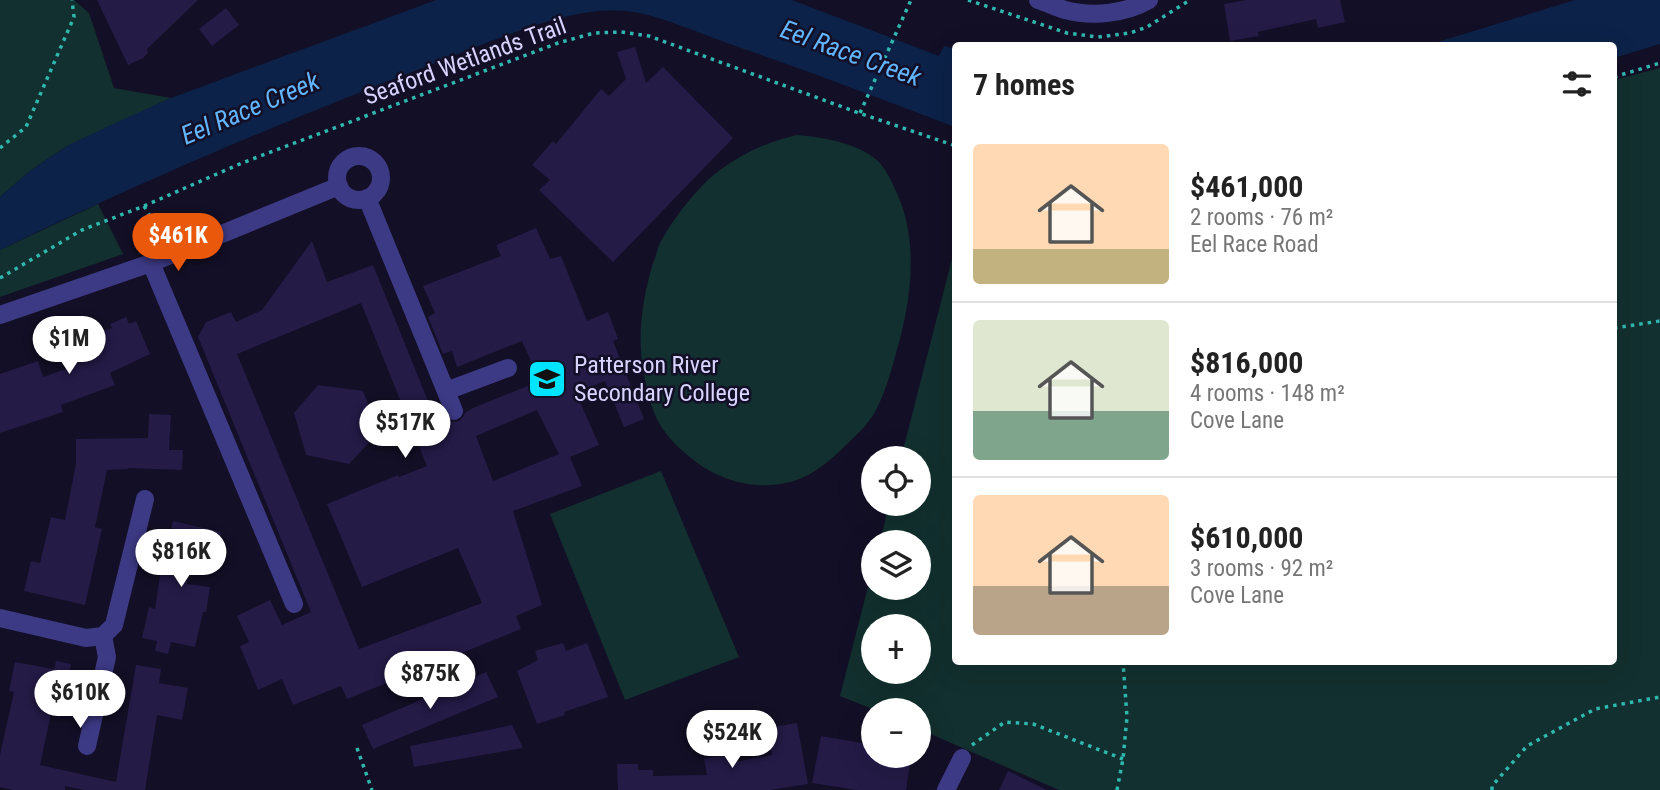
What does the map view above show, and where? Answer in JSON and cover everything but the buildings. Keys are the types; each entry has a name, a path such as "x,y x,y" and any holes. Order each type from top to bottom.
{"street":[{"path":"1038,0 1067,10 1091,13 1114,13 1136,8 1149,0"},
{"path":"357,156 368,158 377,165 381,180 375,192 367,198 351,198 339,186 337,173 343,163 357,156"},
{"path":"0,315 151,263 339,186"},
{"path":"367,198 454,411"},
{"path":"151,263 294,604"},
{"path":"446,391 508,368"},
{"path":"0,618 86,638 103,636 114,625 145,499"},
{"path":"87,746 107,657 103,636"},
{"path":"946,790 967,752"}],"path":[{"path":"0,148 26,127 74,17 72,0"},
{"path":"859,113 911,0"},
{"name":"Seaford Wetlands Trail","path":"0,278 82,230 242,163 558,43 594,33 621,32 649,36 952,145"},
{"path":"1617,75 1660,63"},
{"path":"144,206 171,255"},
{"path":"1617,328 1660,321"},
{"path":"1117,790 1127,718 1123,665"},
{"path":"1492,790 1492,786 1527,746 1595,709 1660,697"},
{"path":"967,752 1005,722 1033,724 1123,759"},
{"path":"357,748 372,790"}],"green space":[{"path":"0,0 74,0 89,13 114,88 171,98 67,146 30,171 0,197"},
{"path":"1660,68 1660,790 1059,790 931,734 931,698 861,698 861,704 840,696 865,600 931,600 931,530 883,530 886,516 931,516 931,446 904,446 952,259 952,665 1617,665 1617,79"},
{"path":"797,135 846,144 865,152 883,167 902,207 908,228 911,272 909,293 889,378 878,406 866,425 834,456 810,474 780,484 748,484 718,475 704,467 679,448 663,429 652,408 646,383 641,355 642,315 649,276 659,245 695,194 720,170 738,158 767,144"},
{"path":"98,204 123,254 0,297 0,250"},
{"path":"661,471 739,657 625,700 550,514"}],"water":[{"name":"Eel Race Creek","path":"436,0 792,0 939,56 944,46 952,48 952,126 663,20 626,11 582,13 533,26 331,104 164,174 0,250 0,197 30,171 67,146 171,98"},
{"path":"1575,0 1660,0 1660,44 1617,57 1617,42 1438,42"}],"place":[{"name":"Patterson River Secondary College","path":"547,379"}]}
